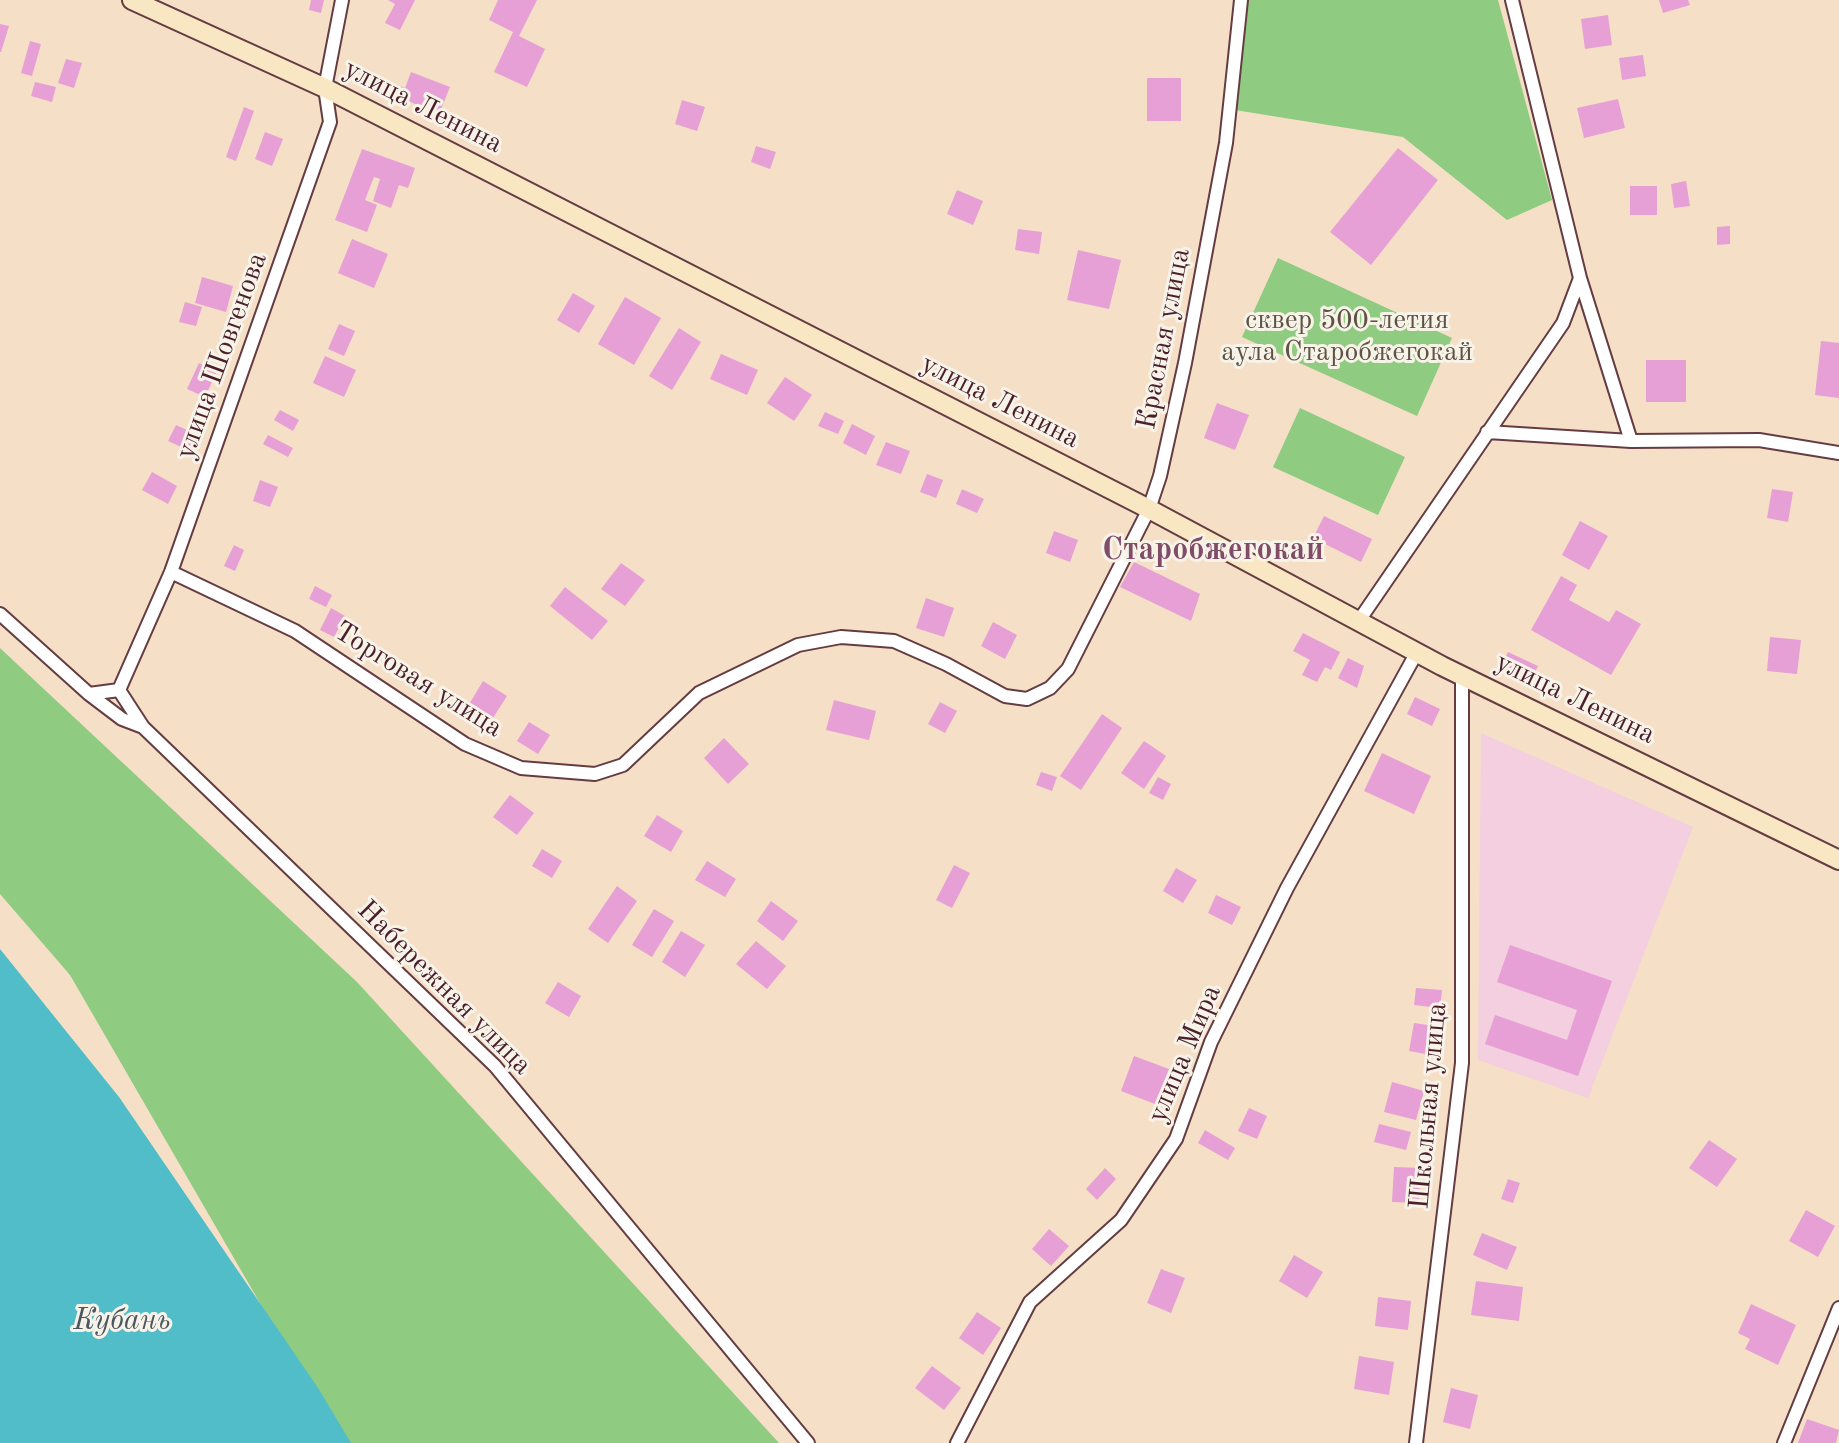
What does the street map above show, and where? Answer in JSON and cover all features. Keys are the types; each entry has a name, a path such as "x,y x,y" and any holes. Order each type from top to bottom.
{"street":[{"name":"улица Ленина","path":"132,0 325,88 1149,509 1462,676 1839,860"},
{"name":"улица Шовгенова","path":"119,690 171,572 330,122 325,88 342,0"},
{"name":"Красная улица","path":"1068,669 1149,509 1160,476 1185,363 1223,157 1241,0"},
{"path":"1512,0 1580,278 1631,441"},
{"path":"1358,622 1563,323 1580,278"},
{"path":"1487,432 1631,441 1759,440 1839,453"},
{"name":"Торговая улица","path":"171,572 295,631 465,744 521,768 595,774 623,765 699,693 798,645 841,637 894,641 946,664 1005,696 1027,699 1050,688 1068,669"},
{"name":"Набережная улица","path":"0,614 89,694 122,719 143,727 495,1066 808,1443"},
{"name":"улица Мира","path":"957,1443 1030,1302 1121,1220 1176,1139 1211,1042 1280,902 1417,652"},
{"name":"Школьная улица","path":"1416,1443 1462,1063 1462,676"},
{"path":"89,694 119,690 143,727"},
{"path":"1784,1443 1839,1308"}],"shaded area":[{"path":"1481,733 1693,827 1588,1098 1478,1060"}],"green space":[{"path":"1247,0 1498,0 1552,200 1507,220 1403,137 1235,110"},
{"name":"сквер 500-летия аула Старобжегокай","path":"1278,258 1452,338 1417,416 1242,337"},
{"path":"1300,408 1405,457 1378,515 1273,467"},
{"path":"0,648 357,982 779,1443 341,1443 70,975 0,894"}],"water":[{"name":"Кубань","path":"0,949 119,1097 318,1388 351,1443 0,1443"}],"building":[{"path":"311,0 324,0 321,13 309,10"},
{"path":"388,0 415,0 400,30 385,23 395,4"},
{"path":"498,0 537,0 519,36 545,49 527,87 494,72 513,32 489,20"},
{"path":"1659,0 1688,0 1690,5 1663,13"},
{"path":"1608,15 1612,45 1585,49 1581,19"},
{"path":"0,24 9,26 1,52 0,52"},
{"path":"30,41 41,44 32,76 21,73"},
{"path":"1643,55 1646,76 1622,80 1619,58"},
{"path":"66,59 82,63 74,88 58,83"},
{"path":"411,72 450,87 439,114 401,98 399,104 388,100 395,84 405,88"},
{"path":"1147,78 1181,78 1181,121 1147,121"},
{"path":"35,82 56,87 52,102 31,96"},
{"path":"1618,99 1625,128 1584,138 1577,108"},
{"path":"682,100 705,107 697,131 675,124"},
{"path":"244,107 254,111 236,161 226,157"},
{"path":"265,132 283,139 272,166 255,159"},
{"path":"756,146 776,152 770,169 751,162"},
{"path":"1398,148 1438,180 1371,265 1330,232"},
{"path":"362,149 415,168 408,188 399,185 391,208 373,201 380,179 374,177 365,200 377,205 367,232 335,220"},
{"path":"1686,181 1690,206 1674,208 1671,184"},
{"path":"1630,186 1657,186 1657,215 1630,215"},
{"path":"957,190 983,201 973,225 947,214"},
{"path":"1730,226 1730,244 1717,245 1717,227"},
{"path":"1018,229 1042,232 1039,254 1015,250"},
{"path":"352,239 388,254 374,288 338,273"},
{"path":"1078,250 1121,260 1109,309 1067,300"},
{"path":"202,277 233,286 226,312 195,303"},
{"path":"573,293 595,306 579,333 557,320"},
{"path":"625,297 661,318 634,365 598,344"},
{"path":"185,302 202,307 196,326 179,322"},
{"path":"339,324 355,331 344,356 328,349"},
{"path":"679,328 701,342 672,390 649,376"},
{"path":"1821,341 1839,343 1839,398 1815,395"},
{"path":"721,354 758,370 747,395 710,379"},
{"path":"325,356 356,370 344,397 313,383"},
{"path":"1646,360 1686,360 1686,402 1646,402"},
{"path":"199,363 217,371 205,397 187,389"},
{"path":"785,377 812,395 794,421 767,403"},
{"path":"1217,403 1249,415 1235,450 1204,438"},
{"path":"280,410 299,420 293,431 274,420"},
{"path":"825,412 844,421 838,434 818,426"},
{"path":"852,424 875,436 866,455 843,443"},
{"path":"176,425 198,435 190,451 168,441"},
{"path":"268,435 293,448 288,457 263,444"},
{"path":"886,442 910,451 901,474 876,465"},
{"path":"152,472 177,486 168,504 142,490"},
{"path":"927,474 943,480 936,498 920,492"},
{"path":"260,480 278,487 270,507 253,501"},
{"path":"962,489 984,499 977,513 956,504"},
{"path":"1772,489 1793,492 1788,522 1767,518"},
{"path":"1324,516 1372,539 1361,562 1313,538"},
{"path":"1580,521 1608,536 1589,570 1562,555"},
{"path":"1054,531 1078,540 1070,562 1046,553"},
{"path":"234,545 244,550 235,571 224,566"},
{"path":"1134,562 1200,594 1191,621 1120,587"},
{"path":"621,563 645,580 625,606 601,589"},
{"path":"1561,576 1577,585 1569,600 1609,622 1616,610 1641,624 1611,675 1531,630"},
{"path":"315,586 332,595 326,607 309,599"},
{"path":"565,587 608,621 592,640 550,606"},
{"path":"926,598 954,608 944,637 916,628"},
{"path":"331,608 345,616 334,637 320,630"},
{"path":"993,622 1017,635 1005,659 981,646"},
{"path":"1303,633 1340,652 1331,670 1325,667 1317,682 1302,675 1310,660 1293,651"},
{"path":"1770,637 1801,640 1797,674 1767,671"},
{"path":"1508,652 1538,666 1529,684 1500,669"},
{"path":"1348,658 1364,666 1357,688 1338,678"},
{"path":"483,681 507,696 491,721 468,706"},
{"path":"1415,697 1440,709 1432,726 1407,714"},
{"path":"834,700 876,711 869,740 826,730"},
{"path":"940,702 957,711 945,733 928,724"},
{"path":"1102,714 1122,728 1081,790 1060,776"},
{"path":"529,722 550,735 538,754 517,741"},
{"path":"724,738 749,764 728,784 704,758"},
{"path":"1144,741 1166,756 1144,789 1121,773"},
{"path":"1382,753 1431,776 1414,814 1364,791"},
{"path":"1041,772 1057,777 1052,791 1036,785"},
{"path":"1158,777 1171,784 1163,800 1149,793"},
{"path":"510,795 534,813 517,835 493,817"},
{"path":"657,815 683,831 671,852 644,836"},
{"path":"542,849 562,861 552,878 532,866"},
{"path":"707,861 736,879 725,897 695,880"},
{"path":"954,865 970,873 952,908 936,900"},
{"path":"1176,868 1197,880 1183,903 1163,891"},
{"path":"617,886 637,901 608,943 588,929"},
{"path":"1216,895 1241,907 1232,925 1208,913"},
{"path":"771,901 798,921 783,941 757,921"},
{"path":"654,909 674,921 652,957 632,945"},
{"path":"681,931 705,945 685,977 662,962"},
{"path":"756,941 786,966 767,989 736,964"},
{"path":"1510,945 1612,981 1578,1076 1485,1044 1495,1015 1567,1040 1577,1010 1497,982"},
{"path":"558,982 581,996 569,1017 545,1003"},
{"path":"1416,988 1442,990 1440,1008 1414,1005"},
{"path":"1414,1023 1442,1027 1437,1056 1409,1051"},
{"path":"1134,1056 1169,1069 1155,1104 1121,1091"},
{"path":"1392,1082 1424,1091 1416,1120 1384,1112"},
{"path":"1249,1108 1267,1116 1257,1139 1238,1131"},
{"path":"1379,1124 1411,1132 1406,1150 1374,1142"},
{"path":"1205,1130 1235,1148 1228,1160 1198,1143"},
{"path":"1709,1140 1737,1159 1717,1187 1689,1168"},
{"path":"1394,1167 1421,1168 1419,1203 1392,1202"},
{"path":"1105,1168 1116,1179 1097,1200 1086,1189"},
{"path":"1508,1179 1520,1183 1513,1203 1501,1199"},
{"path":"1806,1210 1835,1226 1818,1257 1789,1241"},
{"path":"1049,1229 1069,1246 1051,1266 1032,1249"},
{"path":"1482,1233 1517,1247 1507,1270 1473,1255"},
{"path":"1294,1255 1323,1272 1307,1298 1279,1281"},
{"path":"1161,1269 1185,1278 1171,1313 1147,1303"},
{"path":"1476,1281 1523,1287 1519,1321 1471,1315"},
{"path":"1378,1297 1411,1301 1408,1330 1375,1326"},
{"path":"1751,1304 1796,1325 1778,1365 1745,1349 1750,1339 1738,1333"},
{"path":"977,1312 1001,1328 983,1355 959,1338"},
{"path":"1359,1356 1394,1362 1389,1395 1354,1389"},
{"path":"932,1366 961,1388 944,1410 915,1388"},
{"path":"1451,1388 1478,1395 1470,1429 1443,1422"},
{"path":"1807,1419 1839,1430 1836,1443 1798,1443"}],"district":[{"name":"Старобжегокай","path":"1213,551"}]}
